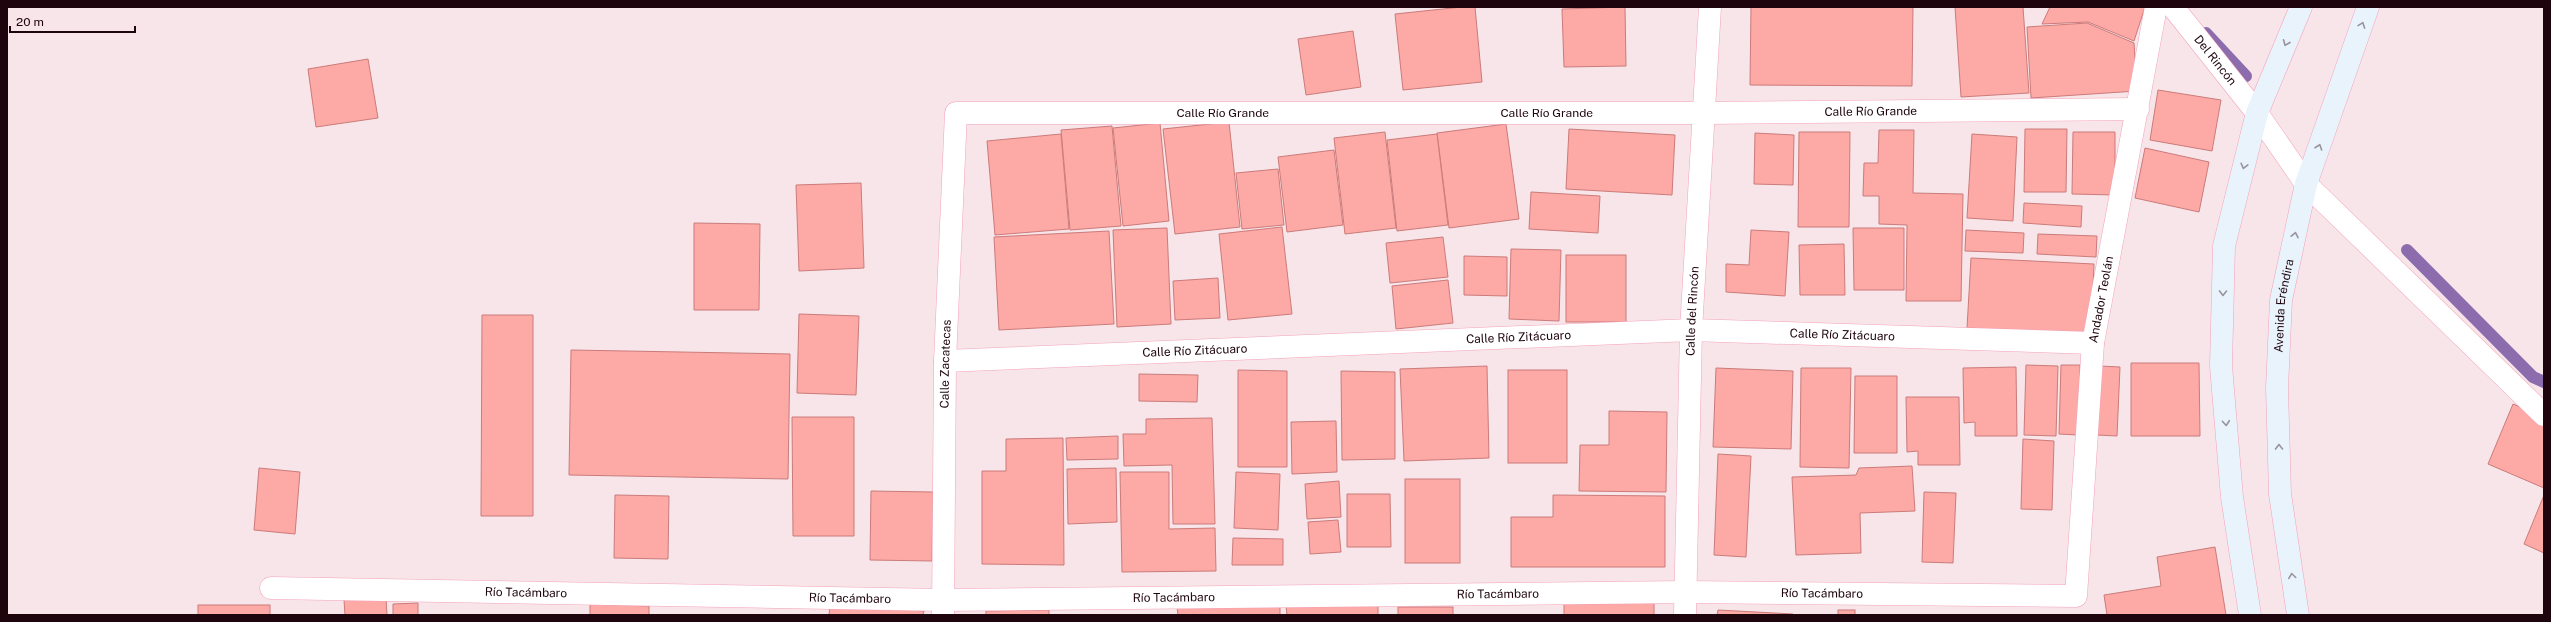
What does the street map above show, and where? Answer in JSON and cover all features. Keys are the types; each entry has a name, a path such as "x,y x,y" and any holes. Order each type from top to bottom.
{"street":[{"name":"Calle del Rincón","path":"1685,615 1691,330 1705,113 1710,7"},
{"name":"Andador Teolán","path":"2076,596 2093,343 2156,7"},
{"name":"Del Rincón","path":"2173,7 2257,113 2306,184 2544,415"},
{"path":"2250,615 2232,497 2222,366 2224,246 2257,113 2301,7"},
{"name":"Avenida Eréndira","path":"2298,615 2280,494 2278,388 2281,300 2306,184 2368,7"},
{"name":"Calle Río Grande","path":"956,113 1705,113 2138,109"},
{"name":"Calle Zacatecas","path":"943,608 945,361 956,113"},
{"name":"Calle Río Zitácuaro","path":"945,361 1691,330 2093,343"},
{"name":"Río Tacámbaro","path":"271,588 943,608 1686,592 2076,596"}],"building":[{"path":"1475,7 1482,82 1403,90 1395,14"},
{"path":"1625,7 1626,66 1564,67 1562,9"},
{"path":"1751,7 1913,7 1912,86 1750,85"},
{"path":"1955,7 2023,7 2029,93 1961,97"},
{"path":"2050,7 2145,7 2134,41 2088,22 2042,24"},
{"path":"2087,23 2134,43 2137,91 2031,98 2027,27"},
{"path":"1353,31 1361,87 1306,95 1298,39"},
{"path":"368,59 378,118 316,127 308,69"},
{"path":"2158,90 2221,100 2212,151 2150,140"},
{"path":"1229,122 1240,227 1175,234 1163,129"},
{"path":"1160,123 1169,221 1123,226 1113,128"},
{"path":"1506,124 1519,219 1449,228 1437,133"},
{"path":"1112,126 1121,226 1070,230 1061,130"},
{"path":"1569,129 1675,135 1672,195 1566,189"},
{"path":"2025,129 2067,129 2066,192 2024,192"},
{"path":"1879,130 1914,130 1913,193 1963,194 1961,301 1906,301 1907,225 1879,224 1879,196 1863,196 1864,163 1878,163"},
{"path":"1385,132 1396,228 1345,234 1334,138"},
{"path":"1799,132 1850,132 1849,227 1798,227"},
{"path":"2073,132 2115,132 2115,195 2072,194"},
{"path":"1755,133 1794,135 1793,185 1754,184"},
{"path":"1061,134 1069,229 995,235 987,141"},
{"path":"1437,134 1448,225 1397,231 1387,140"},
{"path":"1972,134 2017,137 2013,221 1967,218"},
{"path":"2145,148 2209,162 2199,212 2135,198"},
{"path":"1334,150 1343,225 1287,232 1278,157"},
{"path":"1278,169 1284,225 1242,229 1236,173"},
{"path":"861,183 864,268 799,271 796,185"},
{"path":"1531,192 1600,196 1598,233 1529,229"},
{"path":"2024,203 2082,206 2081,227 2023,223"},
{"path":"694,223 760,224 759,310 694,310"},
{"path":"1282,227 1292,314 1228,320 1219,234"},
{"path":"1167,228 1171,324 1117,327 1113,230"},
{"path":"1853,228 1904,228 1904,290 1854,290"},
{"path":"1751,230 1789,232 1785,296 1726,292 1726,264 1749,265"},
{"path":"1966,230 2024,233 2023,253 1965,251"},
{"path":"1109,231 1114,324 999,330 994,237"},
{"path":"2038,234 2097,236 2096,257 2037,254"},
{"path":"1443,237 1448,277 1390,283 1386,243"},
{"path":"1844,244 1845,295 1800,295 1799,245"},
{"path":"1511,249 1561,250 1559,321 1509,319"},
{"path":"1566,255 1626,255 1626,322 1566,322"},
{"path":"1464,256 1507,257 1507,296 1464,295"},
{"path":"1971,258 2094,264 2091,334 1967,328"},
{"path":"1218,278 1220,318 1175,320 1173,281"},
{"path":"1448,280 1453,323 1396,329 1392,286"},
{"path":"799,314 859,316 856,395 797,393"},
{"path":"482,315 533,315 533,516 481,516"},
{"path":"571,350 790,354 788,479 569,475"},
{"path":"2131,363 2199,363 2200,436 2131,436"},
{"path":"2026,365 2058,366 2056,436 2024,435"},
{"path":"2061,365 2080,365 2078,435 2059,434"},
{"path":"1487,366 1489,458 1404,461 1400,369"},
{"path":"2100,366 2120,367 2117,436 2097,435"},
{"path":"2016,367 2017,436 1975,436 1975,422 1964,423 1963,368"},
{"path":"1716,368 1793,371 1791,449 1713,447"},
{"path":"1801,368 1851,368 1849,468 1800,467"},
{"path":"1238,370 1287,371 1287,467 1238,467"},
{"path":"1508,370 1567,370 1567,463 1508,463"},
{"path":"1341,371 1395,372 1395,459 1342,460"},
{"path":"1139,374 1198,375 1197,402 1139,401"},
{"path":"1855,376 1897,376 1897,453 1854,453"},
{"path":"1906,397 1959,397 1960,465 1918,465 1918,451 1907,452"},
{"path":"2513,404 2544,417 2544,488 2488,464"},
{"path":"1609,411 1667,412 1666,492 1579,491 1580,445 1609,445"},
{"path":"792,417 854,417 854,536 793,536"},
{"path":"1212,418 1215,524 1173,524 1172,465 1124,466 1123,434 1146,434 1146,419"},
{"path":"1336,421 1337,472 1292,474 1291,422"},
{"path":"1118,436 1118,459 1067,460 1066,438"},
{"path":"1063,438 1064,565 982,564 982,471 1006,471 1006,439"},
{"path":"2023,439 2054,441 2052,510 2021,509"},
{"path":"1718,454 1751,456 1746,557 1714,555"},
{"path":"1912,466 1915,511 1860,513 1861,553 1796,555 1792,477 1856,475 1859,468"},
{"path":"259,468 300,472 295,534 254,530"},
{"path":"1116,468 1117,522 1068,524 1067,469"},
{"path":"1120,472 1169,472 1169,529 1215,528 1216,571 1122,572"},
{"path":"1236,472 1280,474 1278,530 1234,528"},
{"path":"1405,479 1460,479 1460,563 1405,563"},
{"path":"1339,481 1341,517 1307,519 1305,484"},
{"path":"871,491 933,492 932,561 870,560"},
{"path":"1924,492 1956,493 1953,563 1922,562"},
{"path":"1347,494 1390,494 1391,547 1347,547"},
{"path":"615,495 669,496 668,559 614,558"},
{"path":"1553,495 1665,496 1665,567 1511,567 1511,517 1553,517"},
{"path":"2544,495 2544,553 2524,544"},
{"path":"1338,520 1341,552 1310,554 1308,522"},
{"path":"1233,538 1283,539 1283,565 1232,565"},
{"path":"2215,547 2226,615 2107,615 2104,595 2161,586 2157,557"},
{"path":"386,598 387,615 345,615 344,600"},
{"path":"418,603 418,615 393,615 393,604"},
{"path":"1654,603 1654,615 1564,615 1564,604"},
{"path":"590,604 649,606 649,615 590,615"},
{"path":"1378,604 1378,615 1287,615 1286,606"},
{"path":"198,605 270,605 270,615 198,615"},
{"path":"830,605 924,611 923,615 829,615"},
{"path":"1177,607 1280,607 1280,615 1178,615"},
{"path":"1398,607 1453,607 1453,615 1398,615"},
{"path":"1049,610 1049,615 986,615 986,611"},
{"path":"1718,610 1793,614 1793,615 1717,615"},
{"path":"1838,610 1855,610 1855,615 1838,615"}],"waterway":[{"path":"2206,33 2246,76"},
{"path":"2407,250 2533,377 2544,382"}]}
